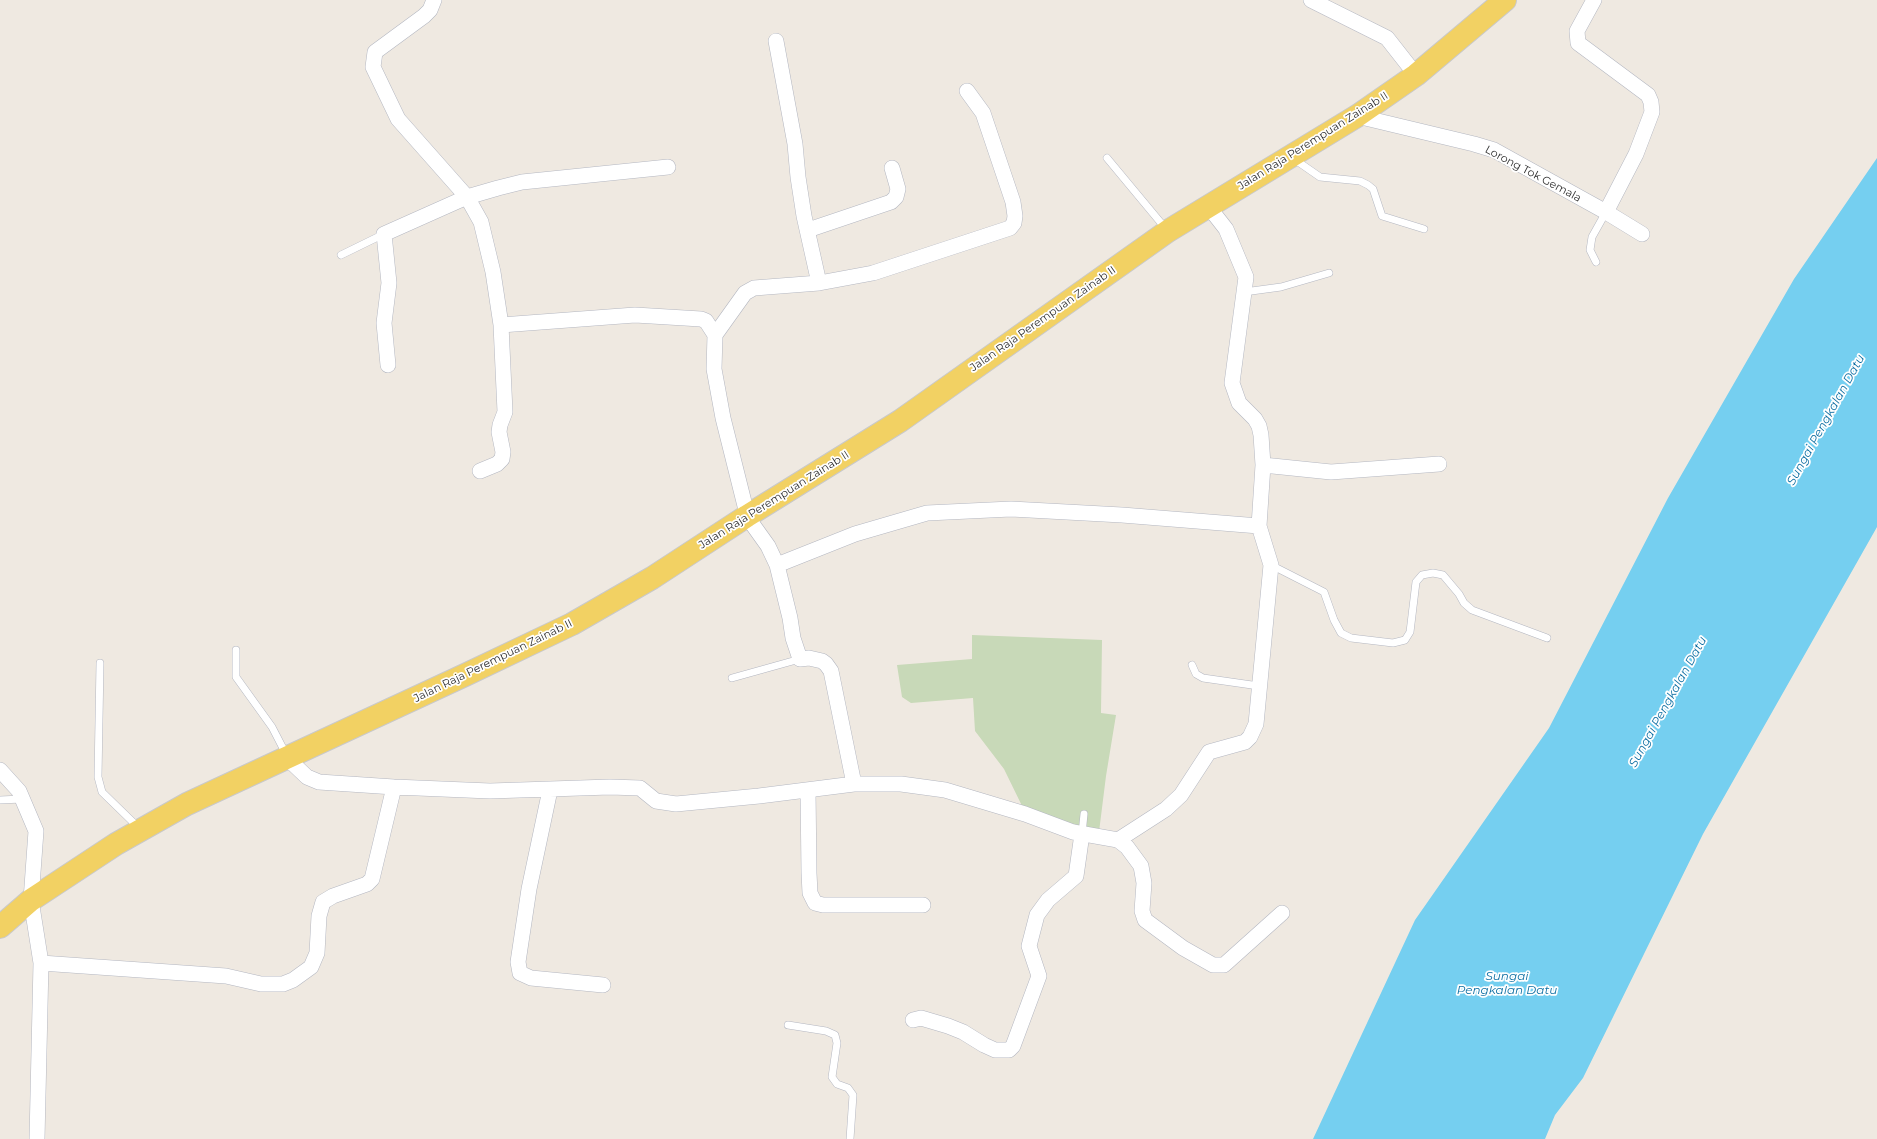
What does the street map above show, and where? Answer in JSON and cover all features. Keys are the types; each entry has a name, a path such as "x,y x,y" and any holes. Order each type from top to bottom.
{"main road":[{"name":"Jalan Raja Perempuan Zainab II","path":"0,927 31,900 116,844 187,804 572,624 652,578 747,516 900,421 1168,231 1357,116 1416,75 1505,0"}],"street":[{"path":"434,0 430,10 424,16 375,52 372,68 398,119 466,197 481,222 493,272 501,325 505,412 499,432 503,452 502,459 497,464 480,471"},
{"path":"1311,0 1386,38 1416,75"},
{"path":"1594,0 1577,31 1578,43 1648,95 1651,102 1652,112 1610,214"},
{"path":"776,41 793,129 798,177 819,283"},
{"path":"854,784 830,671 826,664 822,661 809,658 800,659 793,638 790,618 777,566 768,546 747,516 723,418 714,369 715,335 745,293 754,288 819,283 873,273 1010,228 1014,223 1015,216 1013,202 983,113 967,91"},
{"name":"Lorong Tok Gemala","path":"1357,116 1494,150 1610,214 1642,234"},
{"path":"388,365 384,323 389,283 384,234 466,197 522,182 668,167"},
{"path":"808,230 891,202 896,197 898,189 892,168"},
{"path":"1118,840 1166,809 1181,795 1209,752 1238,744 1250,737 1256,724 1271,565 1259,526 1263,465 1259,426 1251,414 1239,403 1232,383 1246,277 1226,229 1208,206"},
{"path":"501,325 635,315 701,319 706,322 715,335"},
{"path":"1263,465 1331,472 1439,464"},
{"path":"777,566 855,534 928,513 1011,509 1122,515 1259,526"},
{"path":"288,758 308,777 320,782 490,791 610,787 640,788 656,801 676,804 854,784 901,784 945,790 1025,814 1059,828 1082,834 1118,840 1131,851 1141,866 1144,874 1142,911 1145,920 1183,948 1213,965 1220,966 1226,963 1282,913"},
{"path":"0,770 19,791 36,831 31,900 40,963 37,1139"},
{"path":"40,963 226,976 261,984 283,984 293,980 311,967 317,953 319,916 323,902 333,896 367,884 372,879 394,787"},
{"path":"550,790 529,889 518,962 520,973 531,978 603,985"},
{"path":"808,790 810,893 815,903 823,905 923,905"},
{"path":"913,1020 921,1018 948,1026 963,1032 995,1050 1009,1050 1013,1046 1039,976 1029,946 1038,915 1048,900 1076,876 1082,834"}],"lane":[{"path":"1290,156 1320,177 1360,182 1368,185 1373,189 1382,216 1424,229"},
{"path":"1107,158 1168,231"},
{"path":"1596,262 1590,250 1592,237 1610,214"},
{"path":"341,256 384,234"},
{"path":"1244,292 1281,287 1329,273"},
{"path":"1271,565 1324,592 1334,620 1341,633 1351,638 1392,643 1405,640 1410,632 1416,582 1422,575 1433,573 1443,574 1459,594 1464,603 1472,610 1547,638"},
{"path":"236,650 236,677 272,727 288,758"},
{"path":"732,678 800,659"},
{"path":"100,663 98,777 102,792 141,830"},
{"path":"1192,665 1196,674 1203,678 1259,686"},
{"path":"0,800 22,799"},
{"path":"1082,834 1084,814"},
{"path":"788,1025 826,1031 835,1035 837,1044 832,1077 837,1084 848,1088 853,1095 850,1139"}],"green space":[{"path":"972,635 1102,640 1101,713 1116,715 1099,832 1024,810 1004,769 975,731 973,698 911,703 902,697 897,665 972,659"}],"water":[{"name":"Sungai Pengkalan Datu","path":"1877,158 1877,527 1703,834 1583,1078 1555,1115 1545,1139 1313,1139 1415,920 1549,728 1668,498 1794,279"}]}
